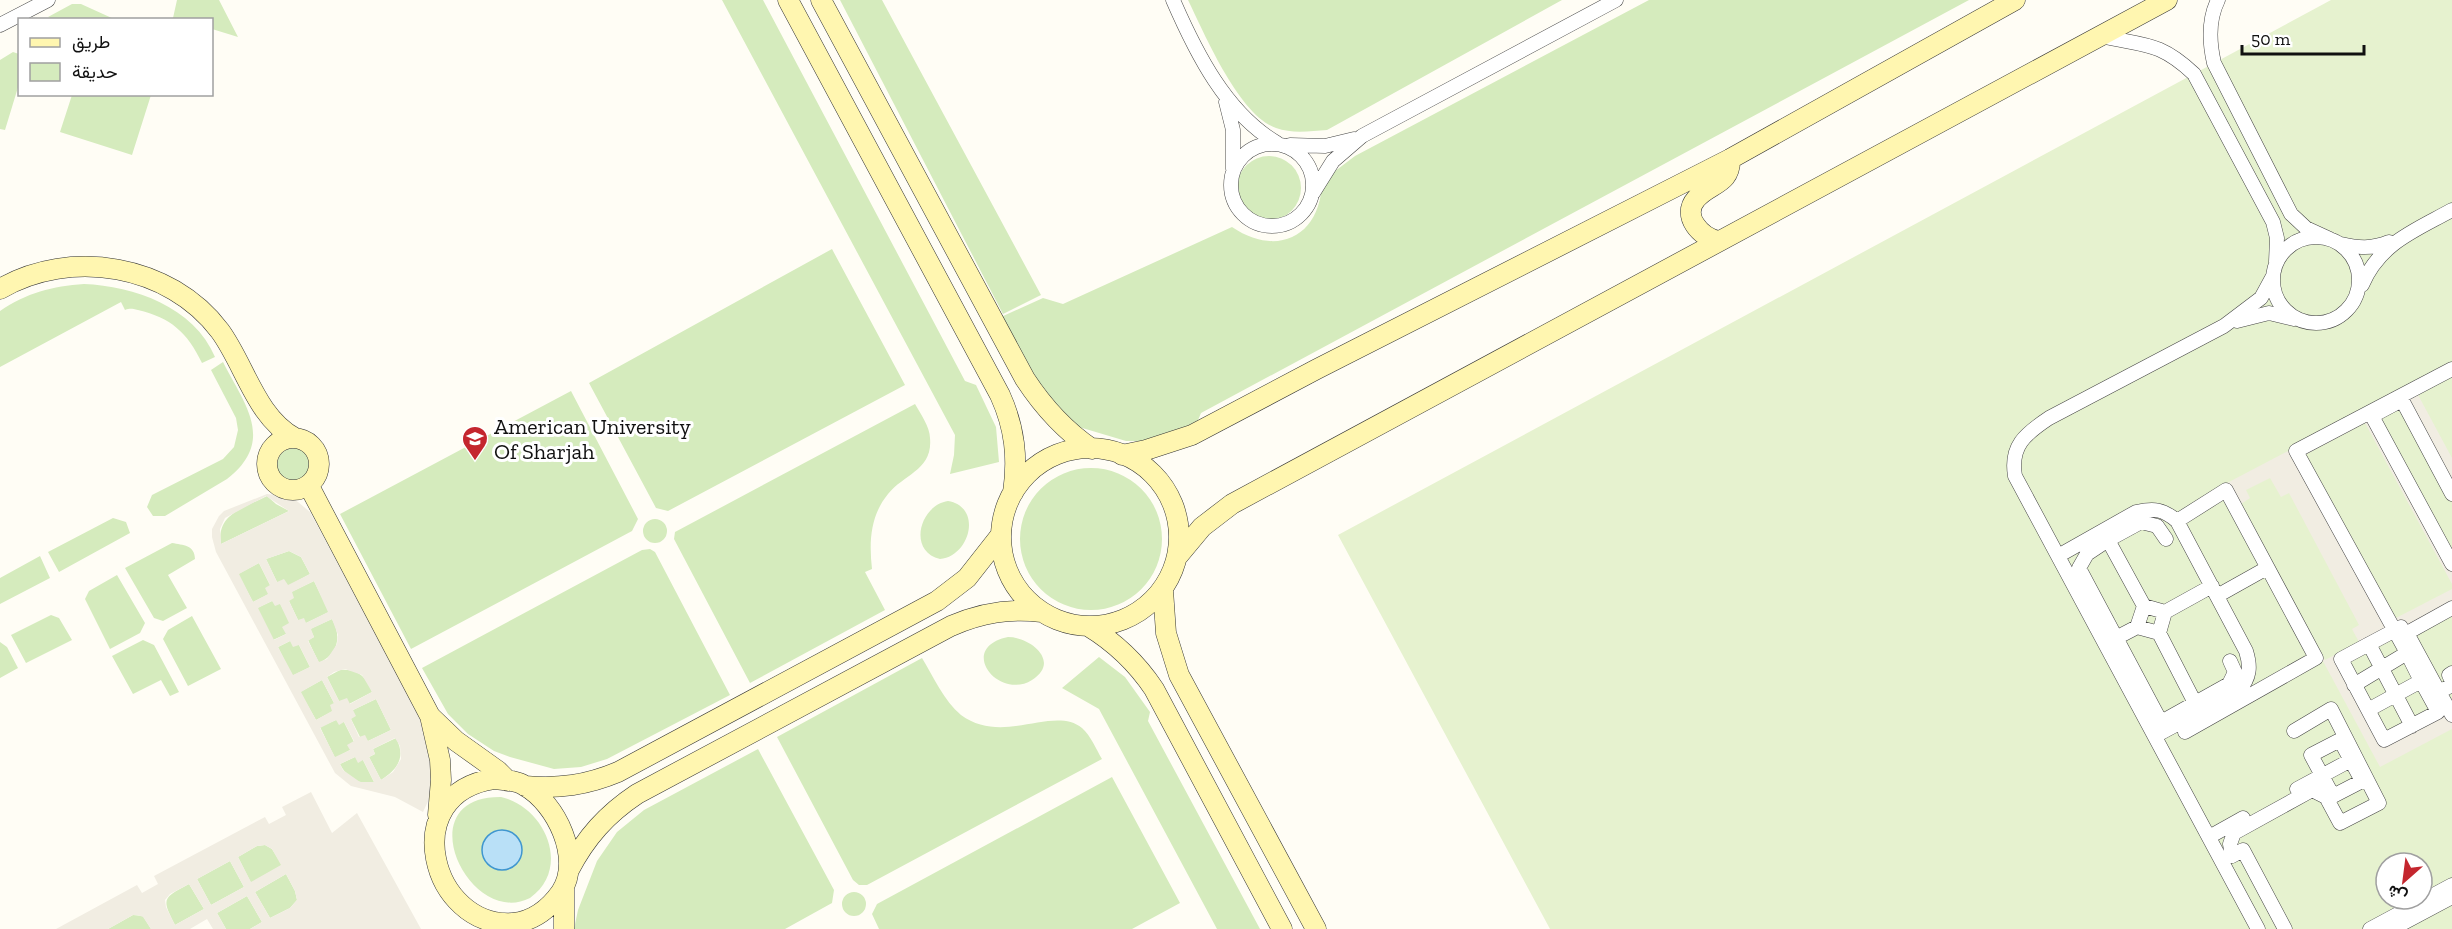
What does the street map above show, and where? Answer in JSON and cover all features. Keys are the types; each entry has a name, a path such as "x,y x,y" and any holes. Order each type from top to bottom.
{"street":[{"path":"0,25 48,0"},
{"path":"788,0 1000,395 1014,433 1016,453 1013,493"},
{"path":"820,0 1025,379 1054,418 1092,449"},
{"path":"1173,0 1200,53 1223,91 1246,121 1299,153 1308,165 1313,178 1313,193"},
{"path":"1223,91 1233,130 1231,190 1238,209 1248,218 1260,224 1274,226 1287,223 1299,216 1308,206 1313,193 1333,161 1362,136 1616,0"},
{"path":"1122,455 1162,446 1192,435 1731,159 2016,0"},
{"path":"1177,557 1202,527 1232,504 2167,0"},
{"path":"2218,0 2211,25 2210,43 2214,63 2291,214 2306,228 2335,241 2354,259 2360,281 2358,292"},
{"path":"2101,36 2141,42 2161,49 2180,61 2194,74 2273,222 2277,238 2276,262 2272,276 2261,298 2224,326"},
{"path":"1233,170 1243,154 1259,145 1325,146 1362,136"},
{"path":"1718,241 1698,230 1692,217 1693,203 1698,196 1724,180 1730,170 1731,159"},
{"path":"2276,262 2283,251 2293,243 2305,238 2318,237 2358,248 2376,247 2402,237 2452,210"},
{"path":"2258,929 2015,476 2012,460 2018,444 2032,429 2049,418 2224,326 2269,313 2314,324 2329,322 2342,316 2352,305 2368,269 2379,254 2402,237"},
{"path":"0,289 33,274 56,268 81,266 114,268 153,280 191,302 219,329 269,418 295,438 308,442 318,456 318,472 309,486 295,490 279,486 268,470 268,458 272,450 282,441 295,438"},
{"path":"2272,276 2273,290 2279,303 2288,314 2300,321"},
{"path":"2452,369 2296,451 2395,630 2438,712 2384,740 2341,659 2395,630 2452,598"},
{"path":"2452,494 2402,399 2372,416 2452,564"},
{"path":"269,418 272,450"},
{"path":"309,486 430,716 440,760 441,780 435,849 443,880 463,906 492,925 522,922 539,915 554,902 591,834 620,805 951,626 995,611 1023,609 1042,612 1064,622 1088,626 1110,624 1130,617 1148,605 1163,590 1172,574 1179,539 1178,521 1168,495 1145,468 1122,455 1092,449 1071,451 1051,458 1026,476 1013,493 1000,536 1006,566 1027,599 1042,612"},
{"path":"2177,521 2226,490 2316,658 2185,732"},
{"path":"2058,556 2136,512 2151,509 2166,511 2177,521 2246,651 2250,664 2248,680 2239,691 2155,736"},
{"path":"2166,539 2157,526 2142,522 2087,554 2079,568 2161,722 2229,684 2235,672 2230,661"},
{"path":"437,821 443,807 453,796 465,787 486,780 564,788 618,772 937,601 967,578 1000,536"},
{"path":"2108,540 2144,606 2165,612 2267,568"},
{"path":"1163,590 1166,633 1179,675 1316,929"},
{"path":"937,601 951,626"},
{"path":"2137,627 2144,606"},
{"path":"2452,609 2407,633 2452,715"},
{"path":"2165,612 2159,633 2195,703"},
{"path":"1088,626 1125,652 1141,669 1154,689 1282,929"},
{"path":"2116,638 2137,627 2159,633"},
{"path":"2369,644 2412,726"},
{"path":"2354,685 2407,653"},
{"path":"2452,673 2449,675 2452,681"},
{"path":"2368,710 2421,681"},
{"path":"2439,692 2452,686"},
{"path":"2285,929 2243,850 2232,856 2230,844 2234,833 2312,790 2326,798 2340,823 2379,803 2331,709 2294,731"},
{"path":"430,716 456,741 543,802 554,817 562,833 567,878 564,929"},
{"path":"2340,740 2362,781 2333,796 2321,775 2311,755 2340,740"},
{"path":"2209,837 2351,760"},
{"path":"2370,929 2452,885"},
{"path":"2392,929 2452,897"}],"green space":[{"path":"177,0 219,0 238,37 213,29 213,18 173,18"},
{"path":"722,0 763,0 965,381 976,385 996,427 999,462 950,474 955,435"},
{"path":"840,0 882,0 1041,295 1003,314"},
{"path":"1188,0 1562,0 1327,130 1302,132 1276,128 1262,120 1249,107 1224,72"},
{"path":"1649,0 1969,0 1201,413 1196,425 1150,441 1126,441 1079,427 1057,409 1041,388 1001,317 1043,298 1063,304 1232,227 1265,241 1280,241 1294,236 1305,228 1314,216 1320,200 1322,181 1355,156"},
{"path":"2331,0 2452,0 2452,929 1550,929 1338,535"},
{"path":"72,4 81,4 112,18 50,18 48,17"},
{"path":"13,52 18,54 18,87 5,130 0,129 0,60"},
{"path":"72,96 151,96 132,155 60,132"},
{"path":"1269,156 1281,158 1292,165 1299,176 1301,188 1299,200 1292,211 1281,218 1269,220 1257,218 1246,211 1239,200 1237,188 1239,176 1246,165 1257,158"},
{"path":"832,249 905,385 668,511 656,508 589,383"},
{"path":"84,284 123,289 160,302 178,312 193,325 215,357 202,363 190,343 177,328 150,313 133,309 125,310 121,302 0,367 0,311 20,299 40,292"},
{"path":"223,362 240,393 252,422 253,437 250,451 242,465 227,479 165,516 153,516 147,507 152,495 223,459 234,447 238,430 236,418 211,370"},
{"path":"571,391 638,519 632,531 411,649 340,514"},
{"path":"915,404 928,429 930,449 922,465 888,494 877,511 872,530 872,569 865,572 885,610 750,683 674,539 675,532"},
{"path":"294,448 306,453 311,465 306,477 294,482 282,477 277,465 282,453"},
{"path":"1091,468 1118,473 1141,489 1157,512 1162,539 1157,566 1141,589 1118,605 1091,610 1064,605 1041,589 1025,566 1020,539 1025,512 1041,489 1064,473"},
{"path":"267,496 289,511 221,544 221,534 227,519"},
{"path":"948,501 959,505 966,512 969,521 968,531 959,550 940,559 923,547 921,528 930,511 938,504"},
{"path":"113,518 126,522 130,533 59,572 48,552"},
{"path":"655,519 660,520 666,526 666,536 660,542 655,543 650,542 644,536 643,531 644,526 650,520"},
{"path":"172,543 191,548 195,559 168,575 187,608 163,621 154,618 125,568"},
{"path":"650,549 655,552 730,695 607,759 581,767 554,769 494,751 468,734 448,714 422,668 642,550"},
{"path":"289,551 301,557 310,574 288,586 277,582 266,559"},
{"path":"40,556 50,578 0,604 0,578"},
{"path":"259,563 270,585 269,594 253,602 238,574"},
{"path":"117,575 145,623 140,633 110,649 85,599 89,591"},
{"path":"314,581 329,612 306,623 298,620 289,601 291,592"},
{"path":"272,601 280,603 290,623 286,634 273,640 257,608"},
{"path":"51,615 59,618 72,640 26,663 11,635"},
{"path":"192,616 221,669 188,686 163,639 168,630"},
{"path":"332,619 337,632 336,644 330,655 319,663 308,640 314,637 310,629"},
{"path":"1008,637 1026,641 1040,652 1043,658 1044,666 1040,673 1032,680 1019,685 1007,684 996,679 984,661 985,651 993,643"},
{"path":"143,640 154,645 179,692 170,696 161,680 133,694 112,656"},
{"path":"290,641 299,645 310,667 292,676 278,647"},
{"path":"0,642 7,647 18,668 0,678"},
{"path":"1099,657 1125,677 1150,712 1148,721 1260,929 1217,929 1099,709 1062,688"},
{"path":"922,658 944,696 961,715 977,724 1010,727 1042,722 1070,722 1085,731 1102,759 867,885 859,885 853,880 777,737"},
{"path":"340,670 356,672 367,682 372,692 349,704 339,701 327,677"},
{"path":"322,680 334,703 333,711 316,720 300,692"},
{"path":"376,699 391,730 368,741 360,737 351,719 353,710"},
{"path":"336,720 344,722 354,742 350,750 335,758 320,727"},
{"path":"396,738 400,751 399,762 381,780 369,757 375,754 373,749"},
{"path":"758,749 834,890 832,903 785,929 574,929 578,910 597,861 617,832 644,810"},
{"path":"355,757 363,760 374,782 358,781 346,773 340,764"},
{"path":"1112,777 1180,903 1132,929 879,929 872,914 877,904"},
{"path":"501,797 517,803 541,825 548,840 551,855 549,871 543,885 530,898 507,903 486,895 469,879 457,859 452,837 457,817 472,802","holes":["502,830 519,861 509,870 482,846 490,834"]},
{"path":"265,845 272,849 282,865 251,883 238,857 257,846"},
{"path":"230,861 244,887 211,905 197,879"},
{"path":"286,874 297,900 290,908 270,918 255,892"},
{"path":"189,884 204,909 175,925 166,904 167,900 169,896"},
{"path":"854,892 862,896 866,904 862,912 854,916 846,912 842,904 846,896"},
{"path":"247,896 262,922 250,929 226,929 217,913"},
{"path":"133,915 143,916 151,929 108,929"}],"shaded area":[{"path":"2452,365 2417,393 2452,458 2452,494 2402,400 2372,416 2452,564 2452,584 2365,423 2305,455 2394,619 2452,589 2452,608 2407,633 2452,708 2452,729 2380,767 2227,483","holes":["2270,478 2281,497 2289,493 2359,625 2352,629 2359,642 2325,660 2241,504 2250,498 2246,490","2392,639 2430,709 2387,732 2349,661"]},
{"path":"267,494 292,497 310,512 433,741 435,753 430,797 423,812 395,797 351,786 335,773 216,552 212,529 224,511","holes":["266,496 289,511 221,544 220,529 225,518","289,551 301,557 310,574 288,585 284,579 277,582 266,559","259,563 270,585 265,588 268,594 253,602 239,574","314,581 328,612 306,623 304,618 298,620 289,601 294,598 292,592","272,601 275,606 280,604 289,623 282,627 286,634 274,640 258,608","332,619 338,635 337,644 327,659 319,662 308,641 314,637 311,629","290,641 293,647 299,645 310,667 293,675 278,647","345,669 362,675 372,692 350,704 347,698 339,701 327,677","322,680 334,703 330,705 332,711 316,720 301,692","376,699 391,730 368,741 365,735 359,737 351,719 356,716 353,710","336,720 339,725 344,722 354,741 347,745 350,750 335,757 320,728","395,738 400,746 401,759 393,772 381,780 369,757 375,754 373,749","355,757 358,763 363,760 374,782 360,782 343,770 340,764"]},
{"path":"311,792 332,833 357,813 421,929 250,929 262,922 247,896 217,913 226,929 213,929 207,919 190,929 151,929 143,917 133,915 108,929 56,929 137,885 142,893 158,884 154,876 265,817 269,824 286,815 282,807","holes":["265,845 272,849 281,865 251,882 238,857 257,846","230,861 244,887 211,905 197,879","286,874 297,900 290,908 270,918 255,892","189,884 204,909 175,925 166,907 165,900 170,894"]}],"water":[{"path":"502,830 510,831 516,836 521,842 521,858 516,864 510,869 502,870 494,869 488,864 483,858 482,850 483,842 488,836 494,831"}],"place":[{"name":"American University Of Sharjah","path":"475,462"}]}
